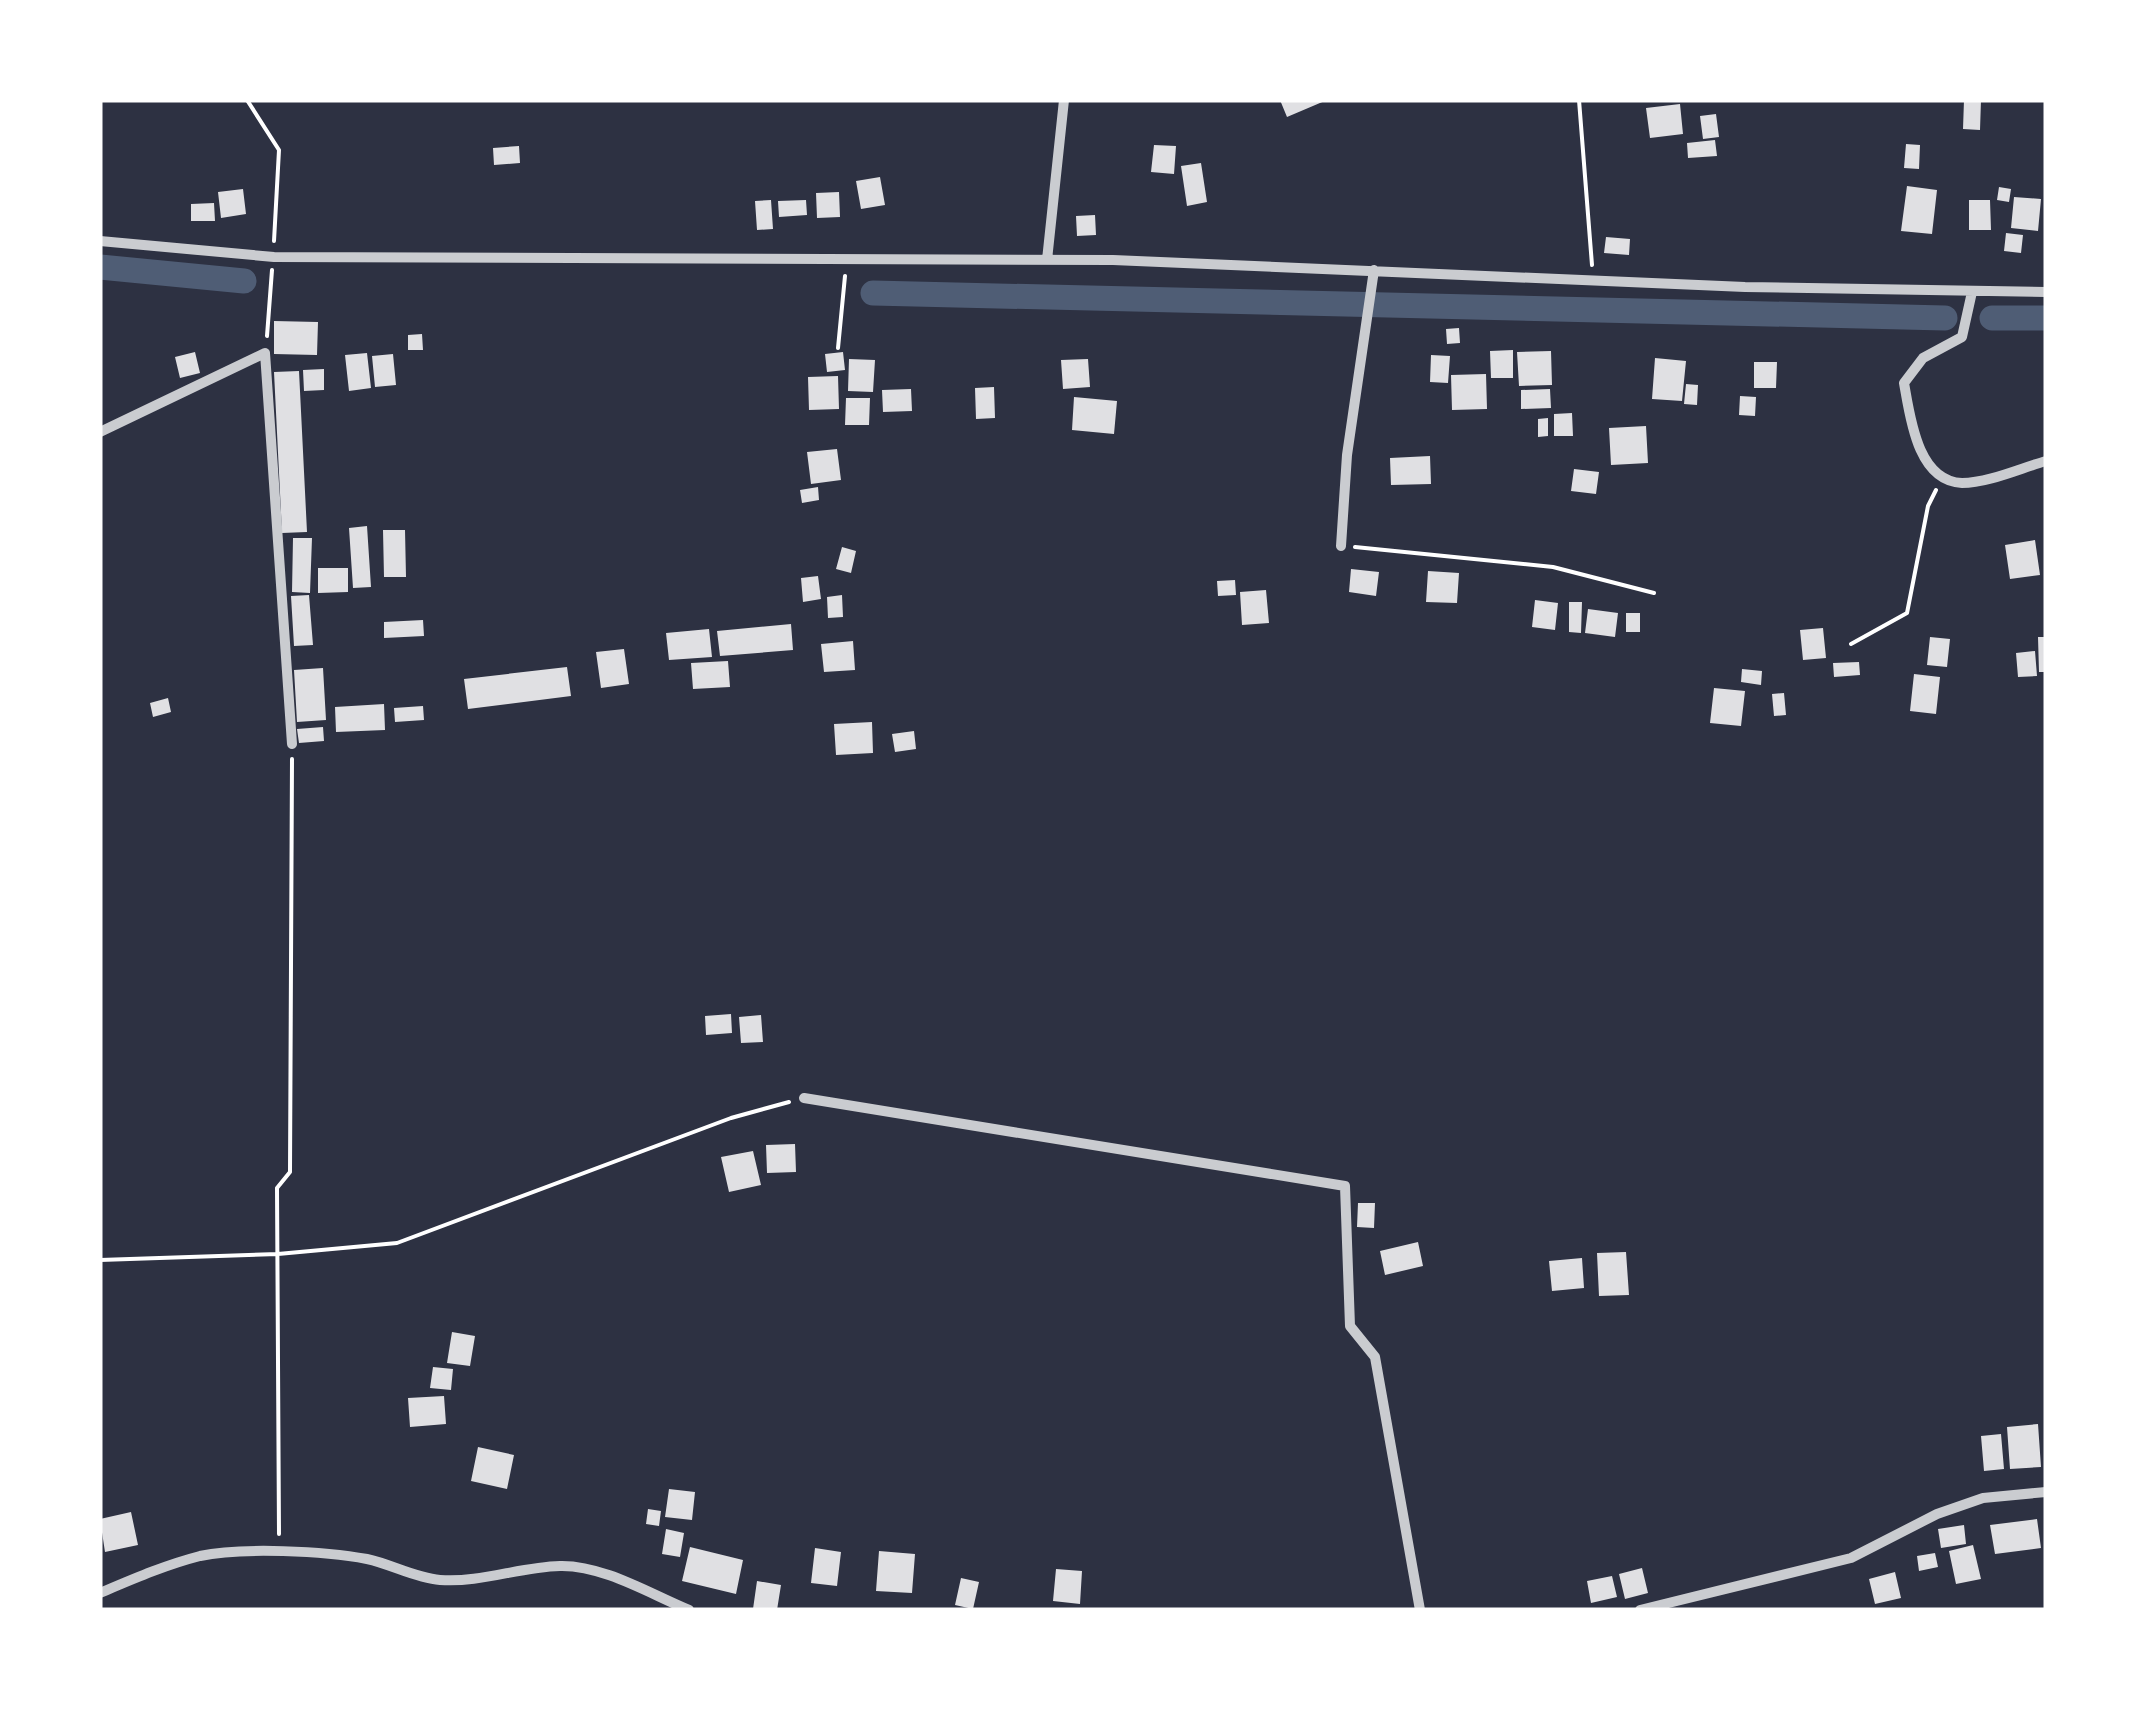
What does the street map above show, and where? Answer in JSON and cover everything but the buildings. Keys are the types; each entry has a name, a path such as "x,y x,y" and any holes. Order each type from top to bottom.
{"street":[{"path":"1047,260 1064,100"},
{"path":"100,241 274,257 1047,260 2046,292"},
{"path":"1340,546 1347,456 1374,270"},
{"path":"1972,292 1962,337 1923,358 1904,383 1914,440 1942,477 1964,483 2046,461"},
{"path":"100,432 266,352 292,744"},
{"path":"804,1098 1345,1186 1350,1326 1375,1357 1420,1610"},
{"path":"1640,1610 1851,1558 1937,1514 1983,1498 2046,1492"},
{"path":"100,1593 157,1568 205,1555 280,1554 365,1559 434,1580 468,1581 530,1568 566,1566 602,1574 688,1610"}],"path":[{"path":"247,100 279,150 266,352"},
{"path":"1579,100 1593,279"},
{"path":"838,348 847,262"},
{"path":"1851,644 1907,612 1928,506 1942,477"},
{"path":"1340,546 1553,566 1654,594"},
{"path":"280,1554 277,1188 290,1172 292,744"},
{"path":"100,1260 278,1254 397,1243 731,1118 804,1098"}],"waterway":[{"path":"100,267 244,281"},
{"path":"873,293 1945,318"},
{"path":"1992,318 2046,318"}]}
